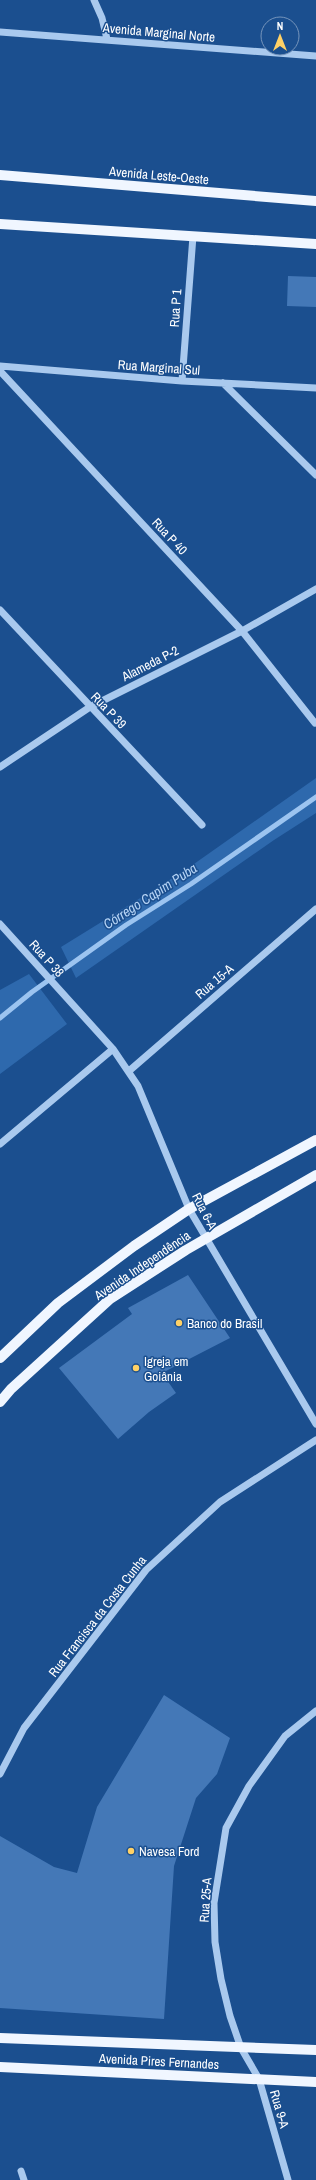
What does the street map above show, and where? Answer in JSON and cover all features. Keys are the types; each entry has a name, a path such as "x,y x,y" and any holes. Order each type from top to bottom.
{"main road":[{"name":"Avenida Leste-Oeste","path":"0,175 316,201"},
{"path":"0,224 316,244"},
{"name":"Avenida Independência","path":"0,1358 58,1303 134,1246 189,1209 316,1140"},
{"name":"Avenida Independência","path":"0,1402 11,1389 110,1299 205,1239 316,1175"},
{"name":"Avenida Pires Fernandes","path":"0,2038 316,2050"},
{"name":"Avenida Pires Fernandes","path":"0,2067 316,2082"}],"street":[{"path":"94,0 102,18 107,39"},
{"name":"Avenida Marginal Norte","path":"0,32 316,56"},
{"name":"Rua P 1","path":"182,382 193,236"},
{"name":"Rua Marginal Sul","path":"0,366 182,382 316,388"},
{"name":"Rua P 40","path":"0,371 242,631 315,723"},
{"path":"223,384 316,475"},
{"name":"Alameda P-2","path":"0,767 90,707 242,631 316,589"},
{"name":"Rua P 39","path":"0,610 202,825"},
{"name":"Rua 15-A","path":"128,1071 316,909"},
{"name":"Rua P 38","path":"0,924 76,1009"},
{"name":"Rua 6-A","path":"76,1009 113,1049 138,1086 189,1209 205,1239 316,1424"},
{"path":"0,1144 113,1049"},
{"name":"Rua Francisca da Costa Cunha","path":"0,1774 24,1728 146,1570 220,1502 316,1440"},
{"name":"Rua 25-A","path":"241,2048 221,1979 215,1942 214,1903 226,1828 249,1786 286,1736 316,1711"},
{"name":"Rua 9-A","path":"241,2048 259,2079 288,2180"},
{"path":"21,2171 24,2180"}],"shaded area":[{"path":"316,778 316,813 274,840 76,978 61,947 184,871"},
{"path":"29,974 67,1024 0,1074 0,990"}],"building":[{"path":"288,276 316,277 316,307 287,306"},
{"path":"188,1275 230,1338 162,1373 176,1393 149,1412 118,1439 59,1368 132,1314 128,1308"},
{"name":"Navesa Ford","path":"164,1695 230,1738 217,1774 196,1798 174,1866 164,2019 0,2008 0,1836 54,1867 77,1873 97,1807"}],"waterway":[{"name":"Córrego Capim Puba","path":"0,1018 32,992 126,925 191,884 316,797"}],"place":[{"name":"Banco do Brasil","path":"179,1323"},
{"name":"Igreja em Goiânia","path":"136,1368"},
{"name":"Navesa Ford","path":"131,1851"}]}
